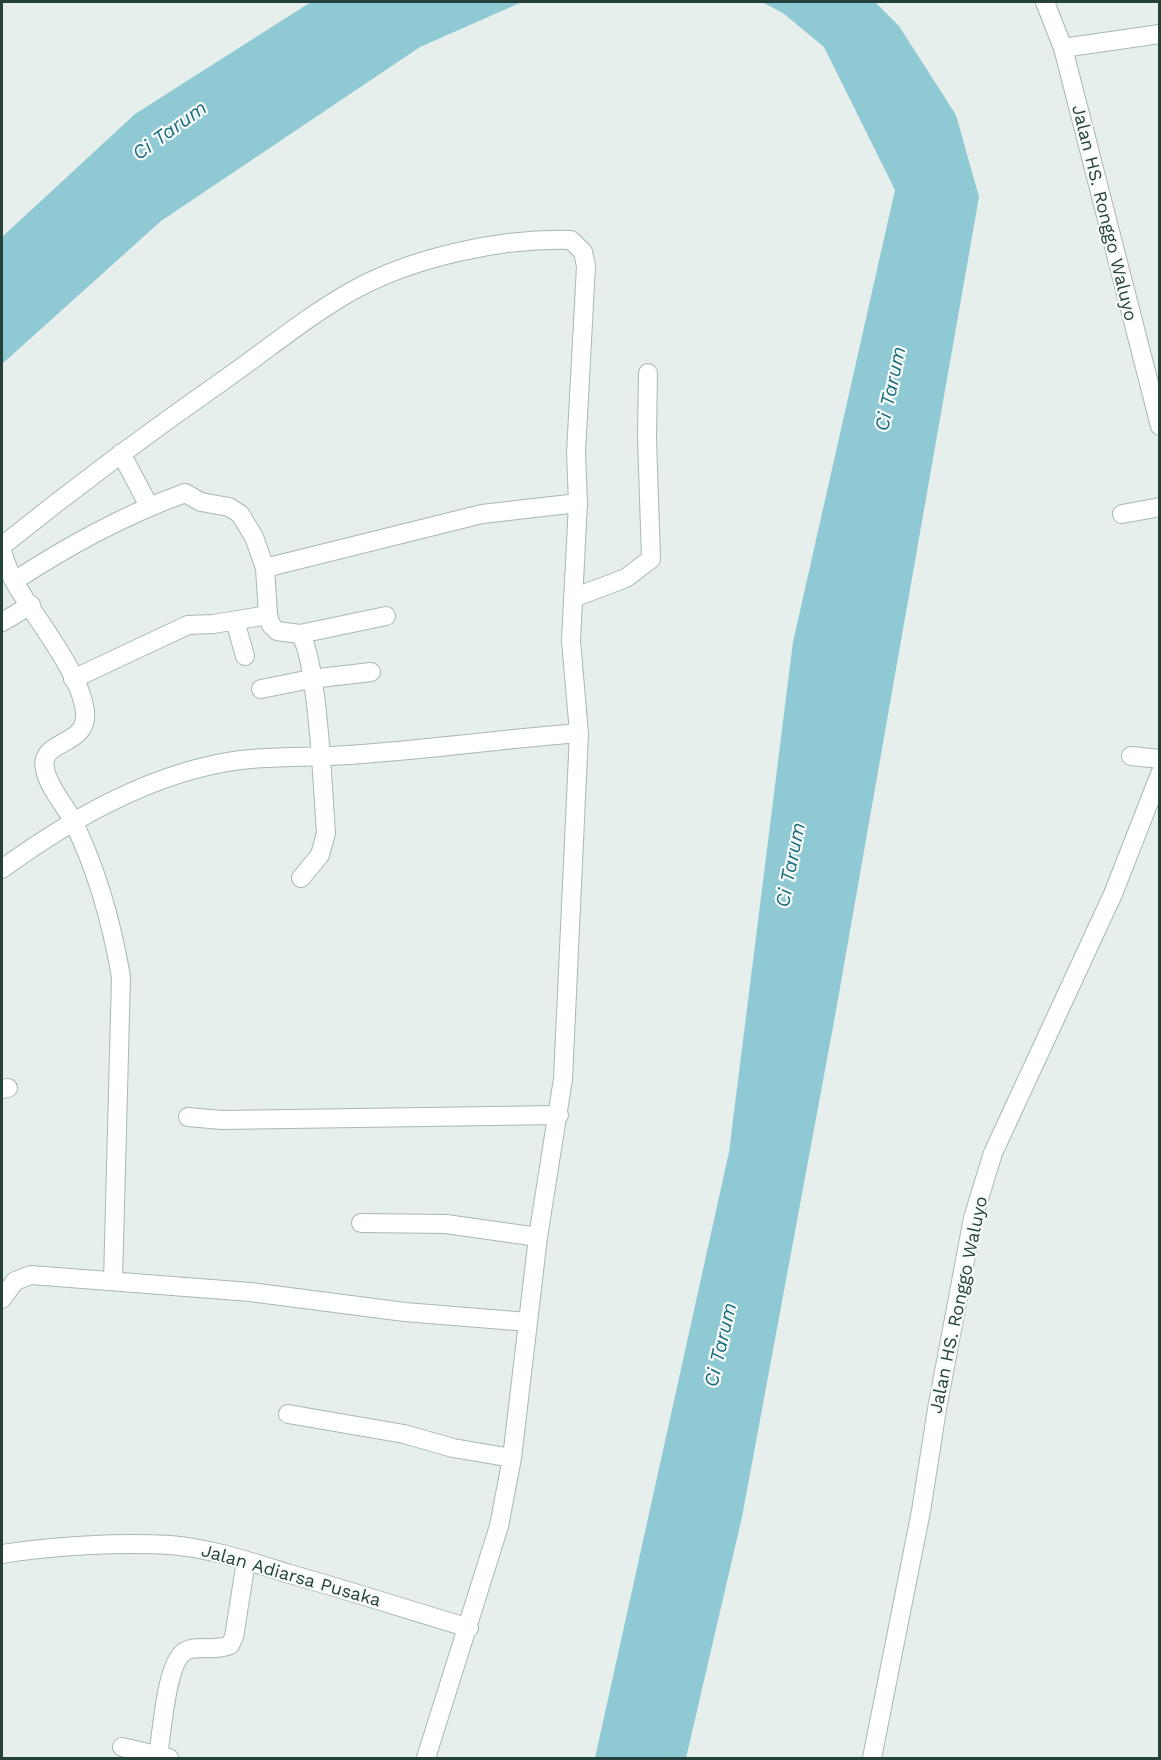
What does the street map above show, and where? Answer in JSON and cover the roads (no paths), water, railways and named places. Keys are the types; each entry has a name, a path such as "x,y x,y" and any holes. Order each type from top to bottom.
{"street":[{"name":"Jalan HS. Ronggo Waluyo","path":"1045,2 1063,48 1160,426"},
{"path":"1063,48 1160,34"},
{"path":"2,546 121,453 318,312 371,282 418,263 469,251 549,239 571,240 583,252 586,266 576,453 578,503 571,641 579,733 573,892 567,952 563,1079 538,1237 512,1458 499,1526 469,1628 426,1758"},
{"path":"573,598 626,578 645,567 651,559 646,438 648,373"},
{"path":"121,453 149,506"},
{"path":"14,581 74,542 149,506 185,493 207,504 229,507 240,514 254,537 265,568 268,615 271,625 277,631 300,634 386,616"},
{"path":"265,568 482,514 578,503"},
{"path":"1122,514 1160,507"},
{"path":"2,551 14,581 73,680 86,712 84,727 79,735 50,750 44,759 45,770 73,822 114,933 121,977 113,1281"},
{"path":"2,622 30,605"},
{"path":"73,680 188,625 235,621 268,615"},
{"path":"235,621 245,656"},
{"path":"300,634 305,642 311,679 326,833 320,855 301,878"},
{"path":"261,689 311,679 371,672"},
{"path":"2,869 35,844 106,804 150,785 218,764 579,733"},
{"path":"1131,756 1160,759"},
{"name":"Jalan HS. Ronggo Waluyo","path":"872,1758 977,1207 993,1153 1113,894 1160,774"},
{"path":"188,1117 222,1120 558,1115"},
{"path":"361,1222 446,1224 538,1237"},
{"path":"2,1299 15,1281 31,1275 250,1292 405,1312 528,1322"},
{"path":"288,1414 404,1434 453,1448 512,1458"},
{"name":"Jalan Adiarsa Pusaka","path":"2,1554 31,1549 171,1545 246,1561 469,1628"},
{"path":"122,1747 163,1757 174,1664 184,1652 192,1648 215,1650 230,1645 234,1637 246,1561"}],"water":[{"name":"Ci Tarum","path":"311,2 522,2 420,47 161,221 2,364 2,237 135,114"},
{"name":"Ci Tarum","path":"762,2 875,2 899,26 956,115 979,197 835,1016 742,1517 686,1758 595,1758 729,1152 793,642 895,190 824,47 783,13"}]}
